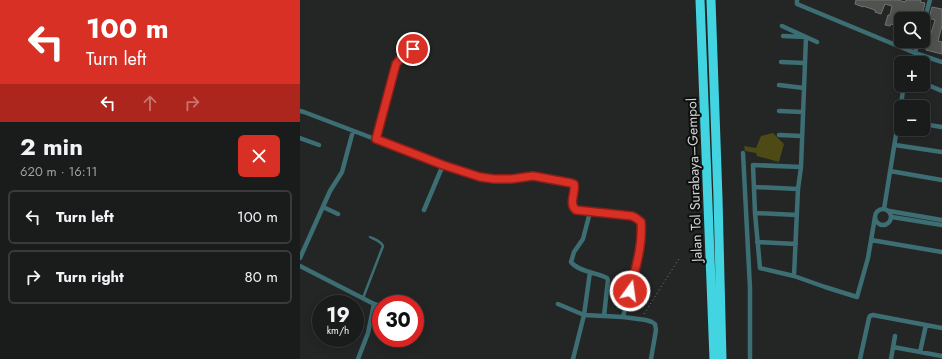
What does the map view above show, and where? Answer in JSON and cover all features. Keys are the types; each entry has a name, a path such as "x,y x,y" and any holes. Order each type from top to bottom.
{"highway":[{"name":"Jalan Tol Surabaya–Gempol","path":"700,0 714,359"},
{"name":"Jalan Tol Surabaya–Gempol","path":"711,0 722,359"}],"street":[{"path":"797,0 797,4 915,53 942,62"},
{"path":"927,12 930,0"},
{"path":"782,26 817,42"},
{"path":"783,36 806,37"},
{"path":"794,276 798,189 801,167 806,37"},
{"path":"376,139 396,64 402,57 424,41"},
{"path":"915,53 916,48"},
{"path":"781,62 805,63"},
{"path":"779,85 804,88"},
{"path":"930,86 942,91"},
{"path":"300,111 443,165 480,177 511,179 533,176 571,183 574,184 575,189 572,207 576,210 632,216 636,218 641,222 641,239 623,317"},
{"path":"779,111 803,112"},
{"path":"930,125 942,127"},
{"path":"300,258 330,191 342,172 353,131"},
{"path":"779,135 802,136"},
{"path":"897,136 890,171 886,210 892,217 942,225"},
{"path":"300,138 319,145"},
{"path":"895,145 942,152"},
{"path":"743,153 750,288 750,359"},
{"path":"424,210 443,165"},
{"path":"801,167 753,166 755,213 760,268 794,276 857,297 868,258 877,211 886,210 942,220"},
{"path":"890,171 942,180"},
{"path":"754,187 798,189"},
{"path":"323,207 338,214"},
{"path":"590,212 583,239 574,252 571,262 574,265 608,279 604,316"},
{"path":"755,213 797,215"},
{"path":"875,217 878,224 884,226 889,224 892,217"},
{"path":"871,240 942,252"},
{"path":"758,242 796,244"},
{"path":"300,266 357,295"},
{"path":"573,359 584,316 590,272"},
{"path":"558,304 584,316 623,317 652,322 656,326 651,359"},
{"path":"358,359 368,333 372,314"},
{"path":"860,359 870,316 873,315 942,328"},
{"path":"920,352 926,325"},
{"path":"891,359 895,336"},
{"path":"893,347 942,356"}],"lane":[{"path":"364,295 383,246 383,244 370,237"}],"path":[{"path":"641,319 680,258"}],"shaded area":[{"path":"773,133 784,144 779,162 757,156 756,153 745,151 744,146 756,148 761,136"}],"building":[{"path":"856,0 898,0 905,2 906,0 921,0 920,2 925,3 923,12 894,12 894,25 891,24 890,26 885,25 888,15 890,15 892,6 885,4 881,14 875,12 875,10 855,4"},
{"path":"932,7 942,9 942,26 938,41 942,42 942,54 926,50 927,48 930,48 930,37 935,20 930,18"}],"route":[{"path":"413,49 396,64 376,139 443,165 480,177 511,179 533,176 565,181 574,184 575,189 572,207 574,209 611,215 632,216 636,218 641,222 642,232 639,253 630,291"}]}
